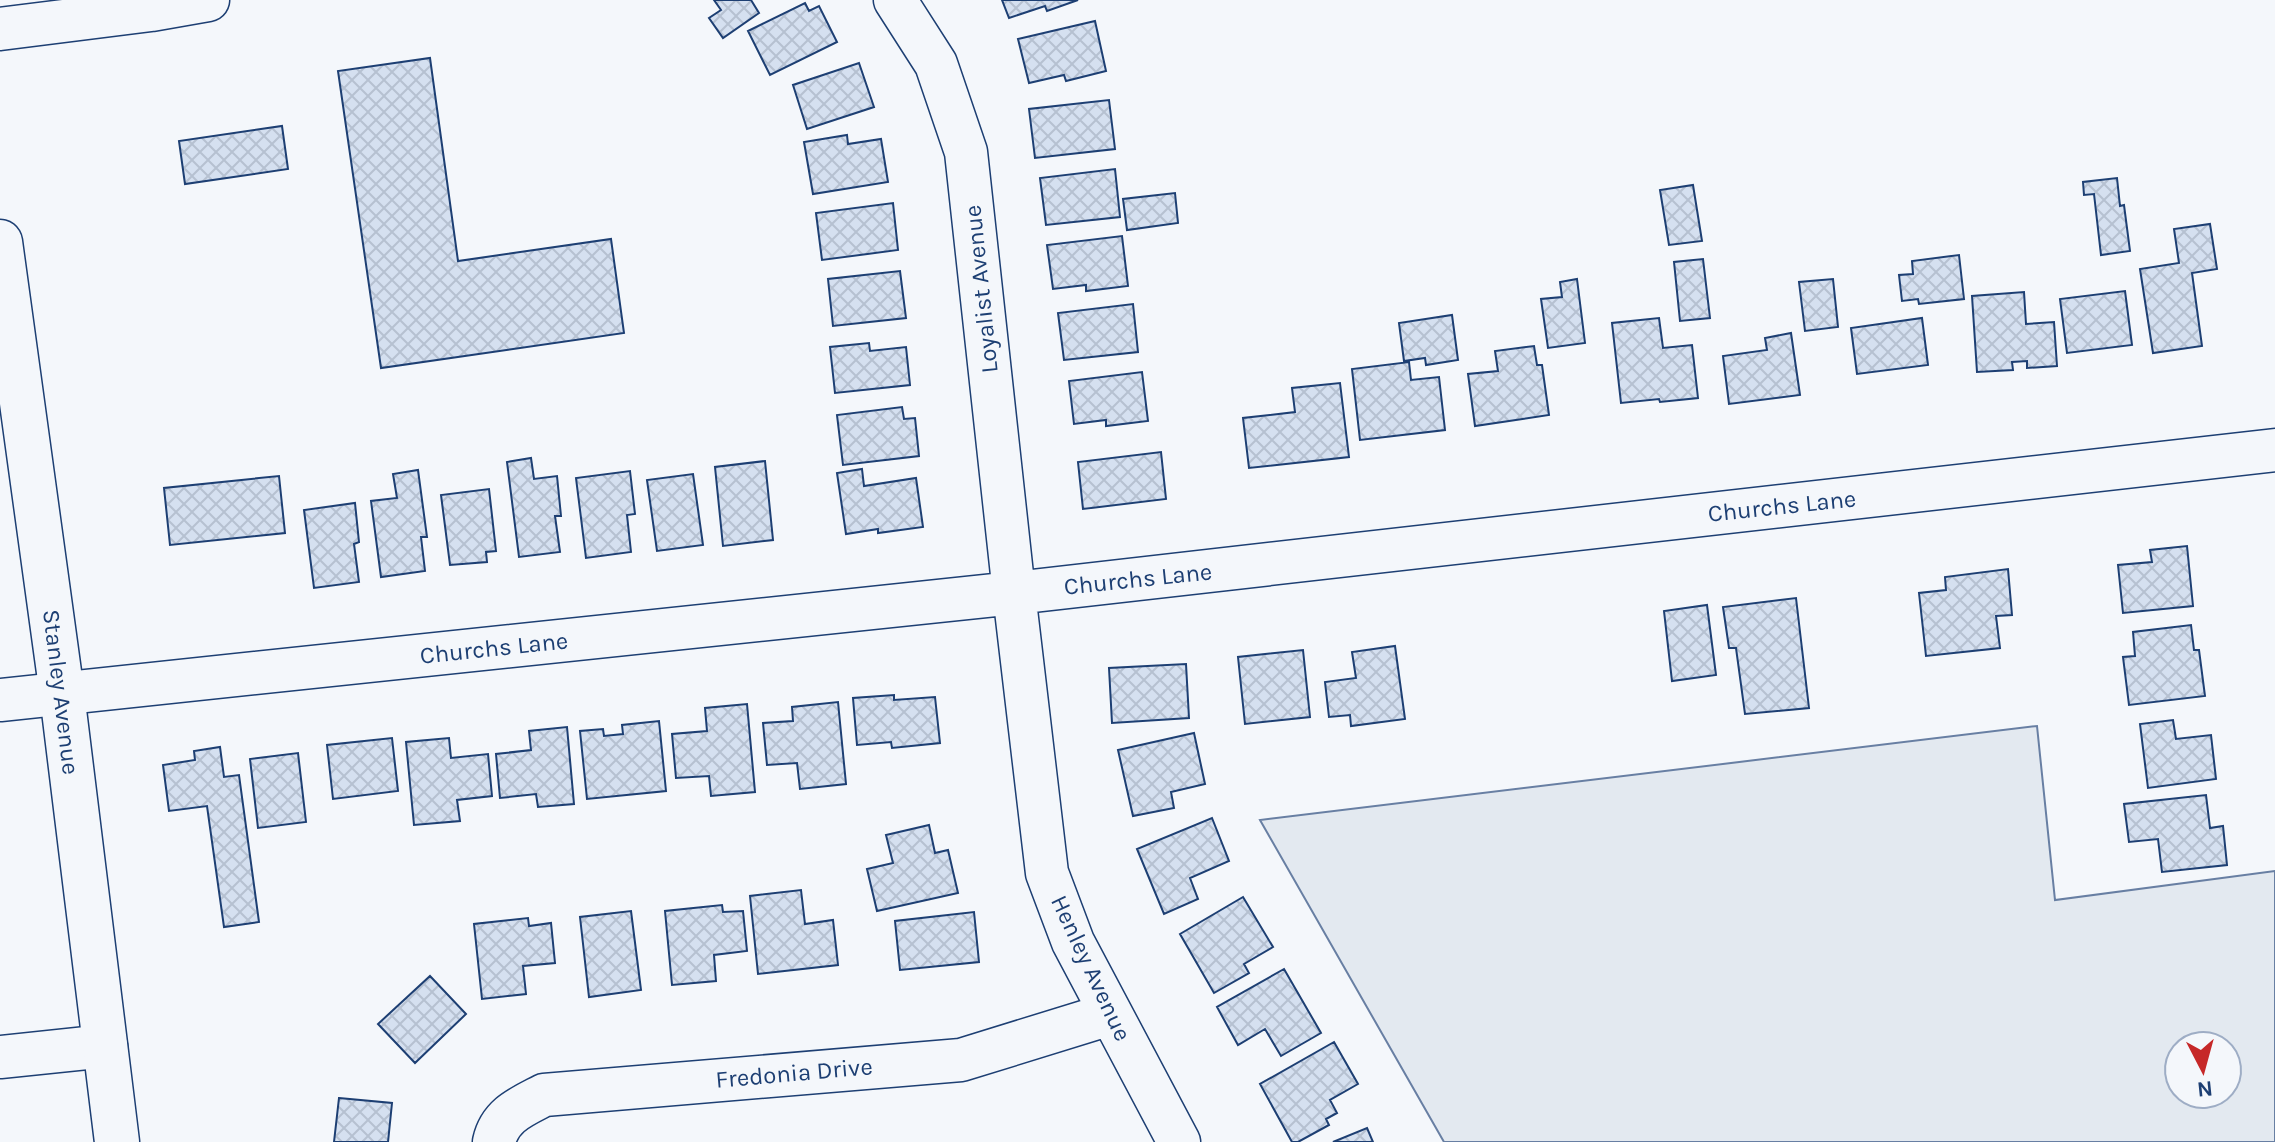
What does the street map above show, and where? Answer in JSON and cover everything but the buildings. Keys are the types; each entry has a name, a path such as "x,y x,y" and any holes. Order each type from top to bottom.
{"main road":[{"name":"Stanley Avenue","path":"0,242 62,694 117,1142"}],"street":[{"path":"0,29 208,0"},
{"name":"Loyalist Avenue","path":"895,0 936,64 966,152 1014,593"},
{"name":"Churchs Lane","path":"0,700 1014,593 2275,450"},
{"name":"Henley Avenue","path":"1014,593 1047,873 1073,942 1179,1142"},
{"name":"Fredonia Drive","path":"494,1142 509,1113 544,1095 961,1060 1110,1014"},
{"path":"0,1057 106,1046"}],"shaded area":[{"path":"2037,726 2055,900 2275,871 2275,1142 1444,1142 1260,820"}]}
